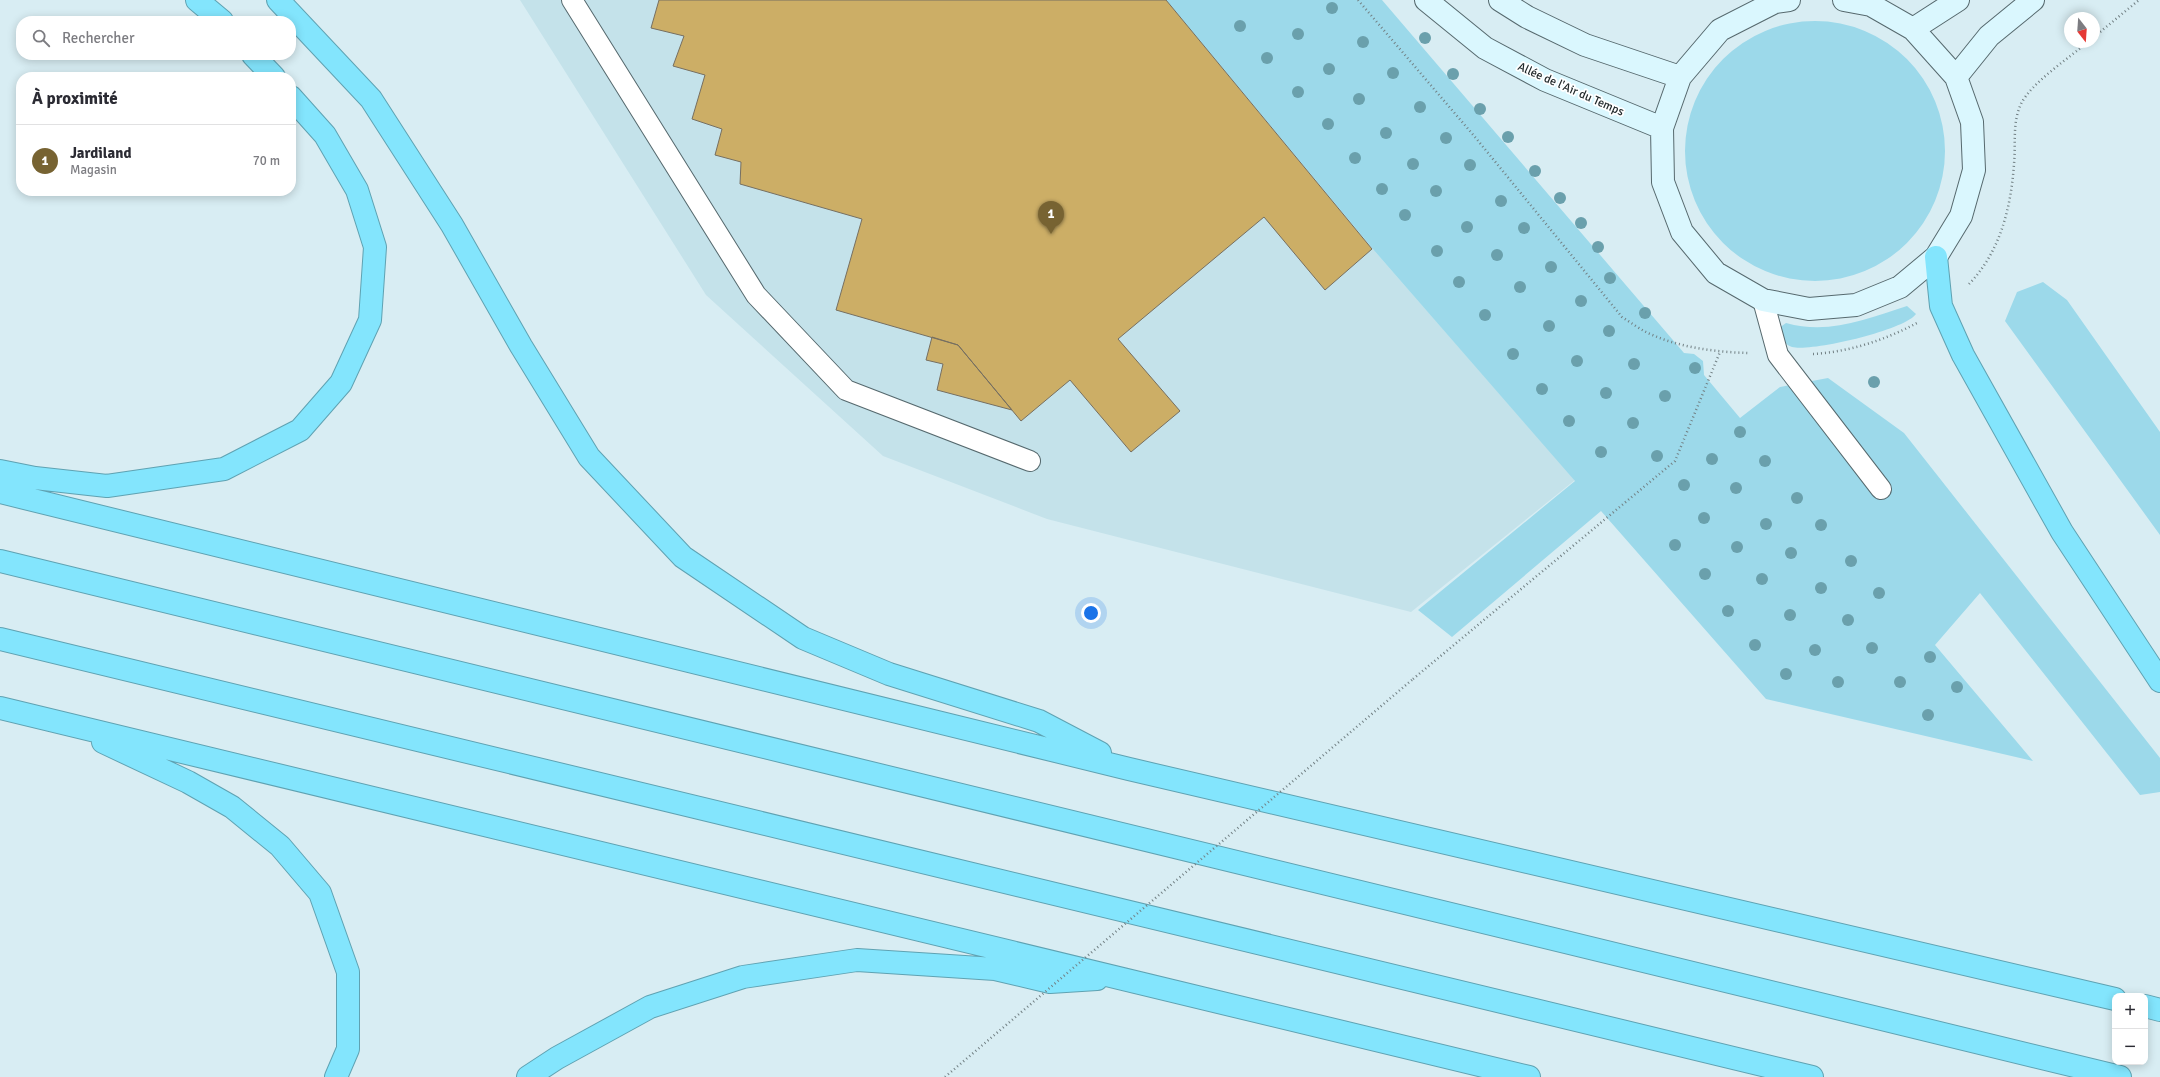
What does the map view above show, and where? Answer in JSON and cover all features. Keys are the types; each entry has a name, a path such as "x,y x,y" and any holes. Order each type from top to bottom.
{"highway":[{"path":"197,0 216,16"},
{"path":"278,0 293,16"},
{"path":"296,19 371,99 452,224 521,346 589,457 683,557 803,638 889,674 1039,721 1129,769"},
{"path":"258,60 269,72"},
{"path":"0,471 35,478 107,486 224,469 300,430 341,383 370,320 376,247 357,190 325,135 296,103"},
{"path":"1936,257 1941,306 1963,355 2062,532 2160,682"},
{"path":"0,492 1129,769 2112,998"},
{"path":"0,561 2120,1077"},
{"path":"0,639 1812,1077"},
{"path":"0,708 1529,1077"},
{"path":"70,725 188,782 232,807 280,846 320,893 348,972 348,1049 336,1077"},
{"path":"528,1077 557,1058 650,1007 743,977 858,960 995,969 1050,982 1122,978"},
{"path":"2148,1007 2160,1010"}],"street":[{"name":"Allée de l'Air du Temps","path":"1426,0 1485,48 1545,80 1662,128"},
{"path":"1500,0 1527,17 1585,46 1680,77"},
{"path":"1778,1 1720,30 1680,77 1662,128 1663,182 1682,232 1716,273 1763,300 1809,309 1856,305 1900,287 1936,257 1961,216 1974,170 1972,122 1956,78 1913,28 1871,5 1844,0"},
{"path":"1913,28 1958,0"},
{"path":"1956,78 1988,36 2033,0"}],"lane":[{"path":"572,0 756,295 846,390 1030,461"},
{"path":"1763,300 1778,355 1881,489"}],"path":[{"path":"944,1077 1413,679 1675,461 1720,352 1670,341 1646,332 1622,317 1475,137 1358,0"},
{"path":"2100,32 2139,0"},
{"path":"2031,89 2081,48"}],"shaded area":[{"path":"520,0 1166,0 1372,248 1575,480 1411,612 1047,519 883,456 706,295"},
{"path":"1166,0 1382,0 1684,353 1694,354 1703,361 1704,375 1740,418 1780,387 1828,378 1904,433 2160,758 2160,792 2140,795 1980,593 1935,645 2033,761 1766,699 1601,511 1452,637 1418,610 1575,481 1372,248"},
{"path":"1815,21 1840,24 1865,31 1887,43 1907,59 1923,79 1935,101 1942,126 1945,151 1942,176 1935,201 1923,223 1907,243 1887,259 1865,271 1840,278 1815,281 1790,278 1765,271 1743,259 1723,243 1707,223 1695,201 1688,176 1685,151 1688,126 1695,101 1707,79 1723,59 1743,43 1765,31 1790,24"},
{"path":"2043,282 2067,300 2160,432 2160,535 2005,321 2017,292"},
{"path":"1907,306 1916,314 1895,327 1837,343 1803,348 1792,347 1785,342 1779,328 1786,323 1817,327 1847,324"}],"building":[{"path":"659,0 1166,0 1372,249 1325,290 1264,217 1118,339 1180,411 1131,452 1070,380 1021,421 958,345 836,310 862,219 740,184 741,162 715,155 722,129 692,119 705,75 673,66 684,36 651,28"},
{"path":"932,337 958,345 1012,410 937,390 943,364 926,360"}],"place":[{"name":"Jardiland","path":"1051,234"}]}
